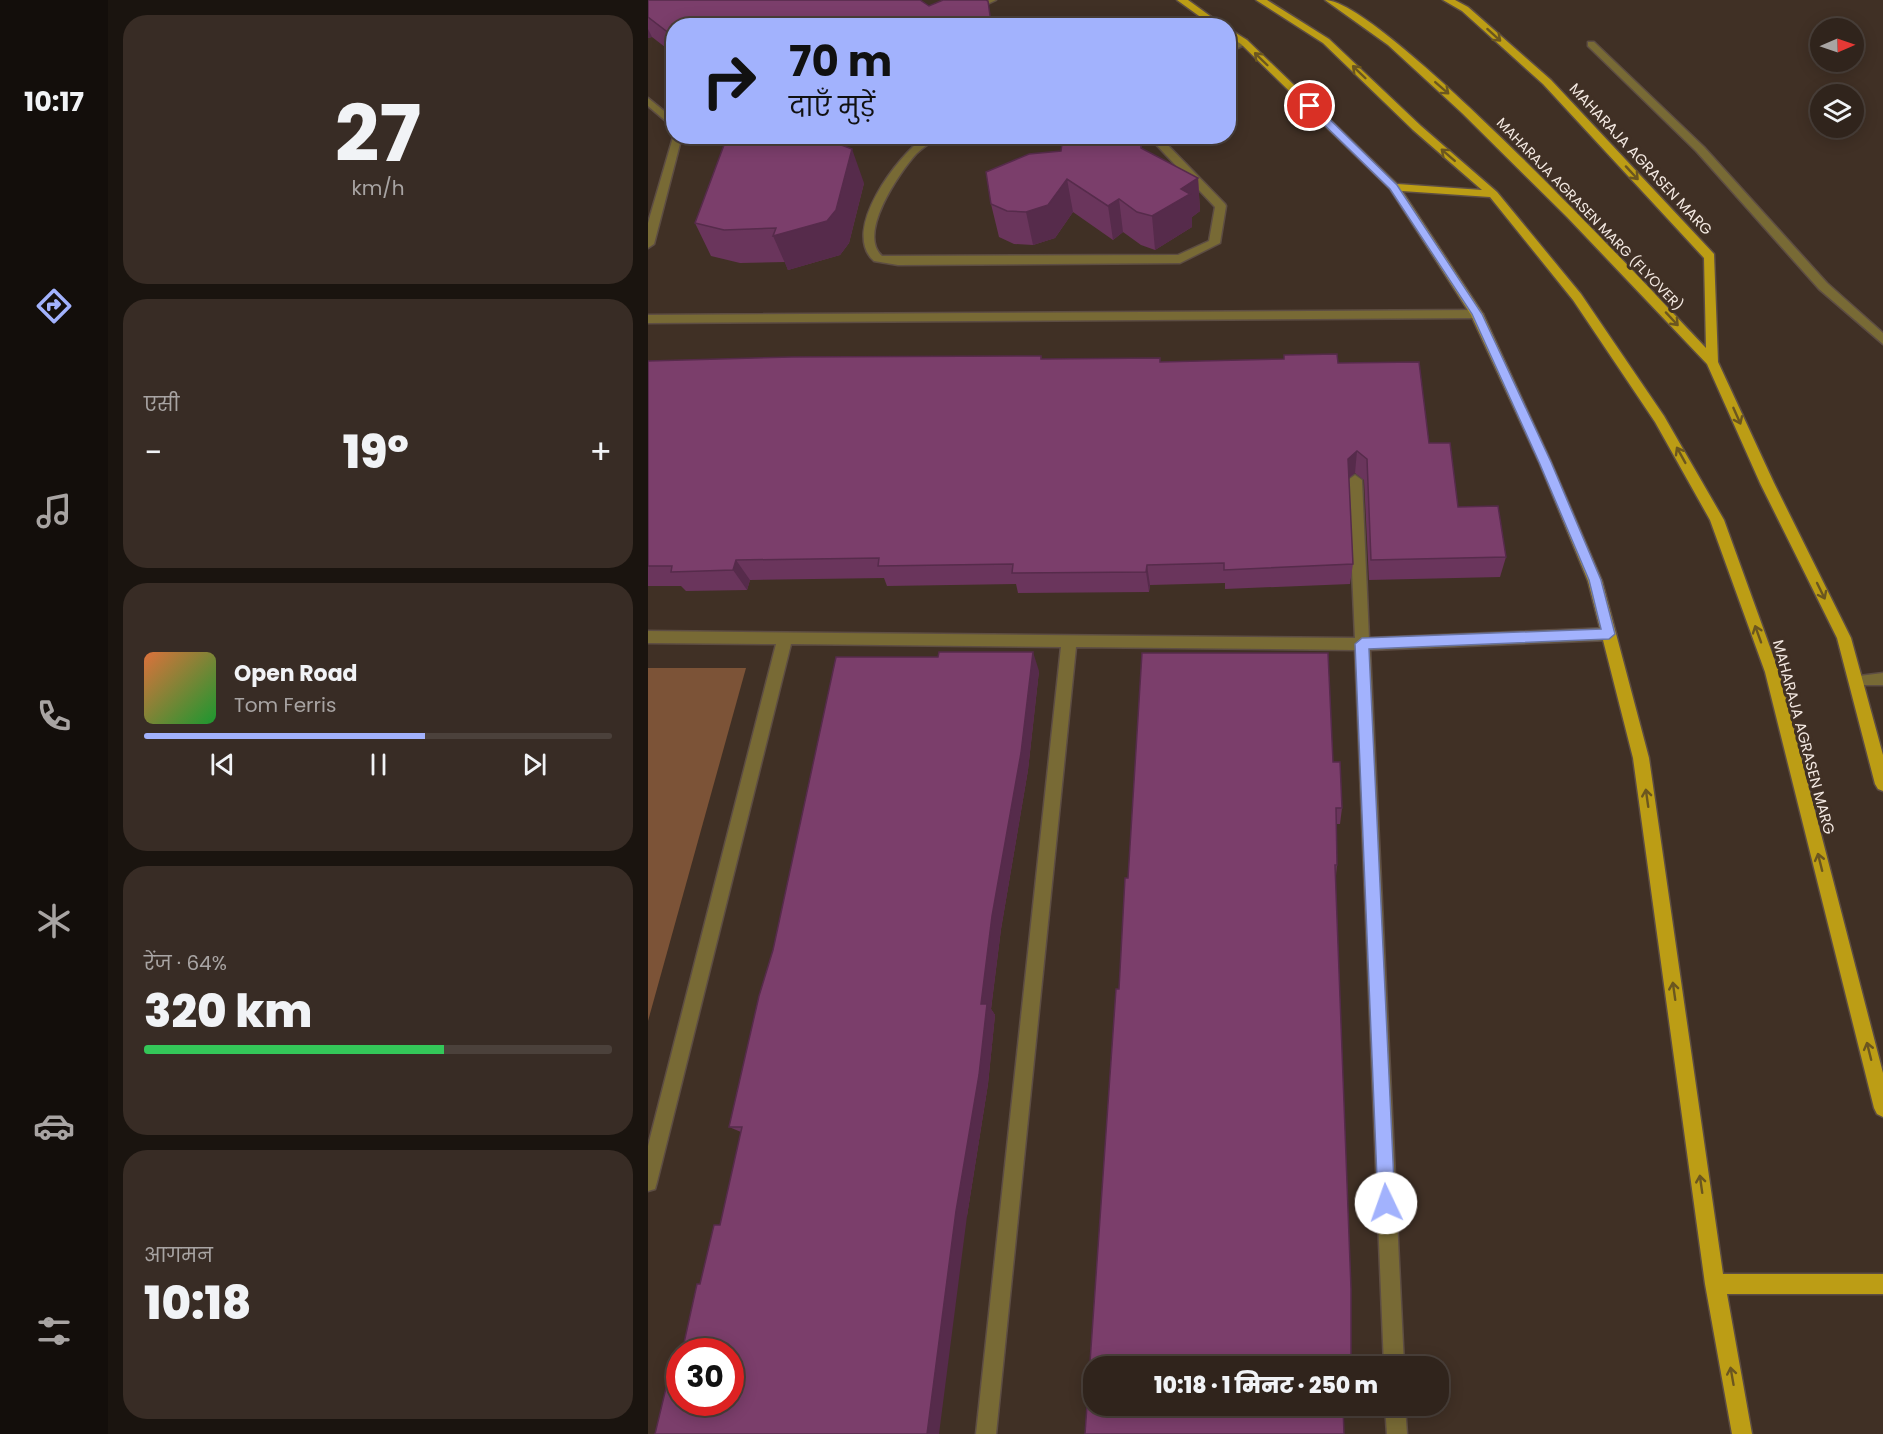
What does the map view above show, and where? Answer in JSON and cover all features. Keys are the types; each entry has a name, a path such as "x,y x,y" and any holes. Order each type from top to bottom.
{"main road":[{"path":"1182,0 1209,18"},
{"path":"1261,0 1326,41 1401,113 1492,194"},
{"name":"MAHARAJA AGRASEN MARG (FLYOVER)","path":"1330,0 1360,18 1469,113 1554,194 1713,362"},
{"name":"MAHARAJA AGRASEN MARG","path":"1448,0 1465,9 1547,82 1710,256 1713,362 1767,483 1844,638 1883,784"},
{"path":"1236,36 1394,187 1477,314 1545,462 1595,580 1641,758 1715,1284 1742,1434"},
{"path":"1394,187 1492,194"},
{"name":"MAHARAJA AGRASEN MARG","path":"1492,194 1577,297 1660,419 1717,520 1772,672 1883,1108"},
{"path":"1715,1284 1883,1284"}],"street":[{"path":"954,0 969,10"},
{"path":"950,18 991,0"},
{"path":"1236,46 1244,42"},
{"path":"1591,44 1700,149 1823,286 1883,339"},
{"path":"648,100 666,117"},
{"path":"648,244 675,144"},
{"path":"921,144 914,149 879,201 866,232 869,249 877,258 898,261 1180,259 1214,243 1221,206 1161,144"},
{"path":"648,319 1477,314"},
{"path":"1355,480 1394,1356"},
{"path":"648,637 1362,644 1609,634"},
{"path":"648,1182 785,639"},
{"path":"986,1434 1069,641"},
{"path":"1856,681 1883,679"},
{"path":"1395,1416 1396,1434"}],"shaded area":[{"path":"648,668 746,668 648,1021"}],"building":[{"path":"648,0 920,0 929,6 943,0 986,0 990,18 666,18 666,31 648,17"},
{"path":"839,144 852,149 836,210 827,221 773,236 776,228 724,230 695,223 724,145"},
{"path":"1062,144 1141,144 1141,148 1198,178 1181,189 1190,194 1152,216 1137,212 1119,199 1108,206 1067,179 1048,205 1026,212 1007,211 991,204 986,172 1029,154 1061,151"},
{"path":"1337,354 1338,363 1419,362 1429,443 1450,443 1458,507 1498,506 1506,557 1371,560 1367,459 1357,451 1348,459 1353,564 1224,570 1224,563 1147,565 1146,572 1012,573 1013,564 878,566 879,558 736,560 733,570 671,572 672,566 648,566 648,361 792,357 1041,356 1041,359 1160,358 1160,362 1284,359 1284,355"},
{"path":"939,652 1033,652 1021,753 992,916 981,1004 987,1004 979,1075 956,1211 927,1434 655,1434 666,1388 666,1416 744,1416 744,1338 685,1338 697,1284 700,1284 714,1225 720,1225 742,1127 729,1127 759,996 773,950 836,657 938,657"},
{"path":"1142,653 1328,653 1333,762 1340,762 1342,808 1336,808 1337,865 1335,865 1351,1289 1351,1356 1090,1356 1116,989 1119,989 1125,878 1128,878"},
{"path":"1086,1416 1343,1416 1344,1434 1085,1434"}],"route":[{"path":"1310,106 1394,187 1477,314 1545,462 1595,580 1609,634 1362,644 1386,1203"}]}
